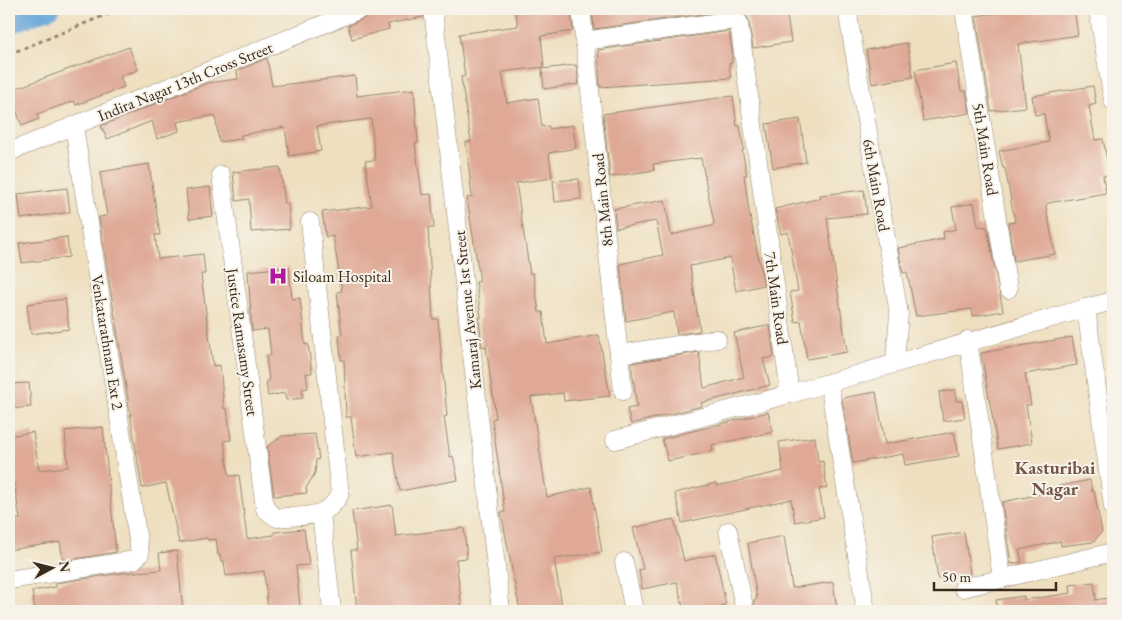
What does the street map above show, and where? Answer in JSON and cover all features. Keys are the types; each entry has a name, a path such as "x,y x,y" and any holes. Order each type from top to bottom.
{"street":[{"name":"Indira Nagar 13th Cross Street","path":"9,152 361,9"},
{"name":"Kamaraj Avenue 1st Street","path":"433,9 501,611"},
{"name":"8th Main Road","path":"581,9 622,391"},
{"name":"6th Main Road","path":"847,9 899,314 895,362"},
{"name":"5th Main Road","path":"964,9 1008,289"},
{"path":"1098,9 1113,101"},
{"name":"7th Main Road","path":"584,41 734,20 739,23 790,394"},
{"name":"Venkatarathnam Ext 2","path":"9,580 138,558 141,550 74,126"},
{"name":"Justice Ramasamy Street","path":"221,175 265,509 277,518 321,513"},
{"path":"310,222 340,494 330,510 321,513 332,611"},
{"path":"615,440 790,394 968,340 1113,301"},
{"path":"1086,308 1113,508"},
{"path":"619,354 717,339"},
{"path":"968,340 1002,579"},
{"path":"829,383 863,608"},
{"path":"728,531 745,611"},
{"path":"963,588 1113,552"},
{"path":"624,562 634,611"}],"path":[{"path":"9,54 121,9"}],"building":[{"path":"393,9 423,9 423,17 388,24 389,29 352,39 348,26 370,15"},
{"path":"515,9 571,9 573,31 541,36 544,67 502,72 507,103 538,98 542,127 549,126 549,129 573,125 576,148 549,153 552,178 516,183 530,274 533,273 539,312 543,312 547,344 599,335 610,396 564,401 563,393 531,397 547,497 591,487 602,552 554,559 562,606 536,611 520,611 501,512 505,512 492,419 496,418 486,346 482,347 479,318 481,318 476,282 480,281 467,198 472,197 466,142 471,142 461,77 465,76 459,34 518,26"},
{"path":"592,9 786,9 791,42 753,48 748,18 739,11 733,10 594,29"},
{"path":"1020,9 1074,9 1078,35 1018,44 1026,107 991,111 976,16"},
{"path":"729,31 732,51 732,63 729,63 731,78 600,87 598,50"},
{"path":"907,43 913,77 872,84 866,50"},
{"path":"129,47 138,70 120,76 124,87 76,105 74,101 37,114 39,119 22,126 9,91"},
{"path":"267,58 272,86 355,76 357,96 414,89 418,143 415,143 422,195 431,194 434,228 428,228 433,319 438,319 447,416 444,417 450,457 453,456 458,480 400,491 393,452 356,457 351,417 346,417 344,360 341,360 339,335 342,335 337,292 342,291 333,236 326,237 322,212 372,206 365,161 375,160 371,119 317,126 321,151 289,156 285,127 241,135 241,139 219,142 215,115 177,122 179,131 157,139 152,121 107,139 101,126 207,83 238,79 237,71"},
{"path":"956,63 961,91 966,91 970,113 923,121 915,70"},
{"path":"576,65 579,84 544,89 542,69"},
{"path":"1093,86 1096,104 1089,106 1095,140 1103,139 1110,175 1103,176 1106,193 1048,203 1046,206 1055,254 1014,261 1008,223 1015,222 1005,168 1003,168 999,151 1049,142 1044,114 1035,115 1032,96"},
{"path":"733,96 737,126 740,126 744,150 742,150 747,175 744,175 749,211 764,285 736,291 730,258 690,266 700,331 677,334 674,312 626,321 620,264 663,255 656,221 616,228 614,209 665,200 671,235 712,226 714,223 701,158 653,164 654,170 610,177 603,114"},
{"path":"800,119 806,162 773,168 766,124"},
{"path":"149,164 160,235 155,235 158,259 203,254 205,274 201,274 213,366 220,365 224,409 227,409 231,440 224,441 229,476 239,475 247,539 274,535 274,532 304,529 309,565 296,566 300,608 268,611 264,571 226,576 224,561 221,562 220,555 218,555 216,539 208,540 207,538 179,543 166,483 142,488 99,217 107,216 100,172"},
{"path":"280,167 285,204 288,204 290,229 251,232 249,199 236,201 233,172"},
{"path":"579,179 581,199 555,202 553,181"},
{"path":"210,187 213,216 189,219 186,190"},
{"path":"67,188 70,212 21,219 18,194"},
{"path":"864,190 867,214 827,218 847,352 807,359 801,321 795,322 790,292 798,291 788,232 781,234 775,209 821,198 820,195"},
{"path":"974,203 978,226 987,227 1003,311 973,316 972,309 916,316 907,272 903,273 898,248 944,239 943,232 956,229 952,207"},
{"path":"67,237 69,257 22,263 19,243"},
{"path":"289,267 292,299 300,298 305,345 308,344 312,373 306,373 308,388 302,389 303,398 286,400 285,393 268,396 266,382 269,381 266,356 271,355 268,329 252,331 248,271"},
{"path":"65,299 69,329 31,334 27,304"},
{"path":"770,325 774,357 763,359 770,385 701,403 702,406 631,424 627,409 637,407 631,363 699,352 704,388 744,377 734,333"},
{"path":"1072,337 1077,365 1025,374 1031,405 1026,405 1032,443 998,449 981,353"},
{"path":"29,383 31,407 9,409 9,384"},
{"path":"955,390 956,401 962,401 965,418 943,421 939,392"},
{"path":"876,392 885,444 954,432 959,456 905,465 903,454 853,463 842,398"},
{"path":"768,412 773,432 712,445 713,451 668,461 662,439"},
{"path":"103,427 116,552 63,561 60,542 9,550 9,521 20,519 14,483 9,484 9,436 33,432 39,470 68,467 65,431"},
{"path":"315,434 319,459 316,460 315,473 306,488 307,493 274,496 267,447 282,436"},
{"path":"815,437 818,462 823,461 827,488 819,489 824,517 795,522 791,499 682,523 675,493 716,483 717,486 783,471 779,442"},
{"path":"1090,480 1102,532 1093,542 1061,546 1061,541 1019,550 1022,562 1011,564 1002,502 1051,492 1050,488"},
{"path":"392,505 396,536 464,528 467,558 456,559 462,611 357,611 351,550 357,550 352,511"},
{"path":"674,519 684,561 715,554 726,604 721,606 722,611 684,611 677,582 642,589 639,570 643,569 633,528"},
{"path":"964,532 970,574 938,579 932,537"},
{"path":"784,536 792,588 833,582 837,609 755,611 754,600 757,599 748,543"},
{"path":"177,551 183,611 35,611 32,591 56,587 56,583 122,573 161,570 159,553"},
{"path":"1094,582 1096,600 1113,597 1113,611 998,611 996,600 1024,596 1024,600 1071,593 1070,585"}],"waterway":[{"path":"9,25 51,9"}],"place":[{"name":"Siloam Hospital","path":"278,276"}],"district":[{"name":"Kasturibai Nagar","path":"1055,478"}]}
